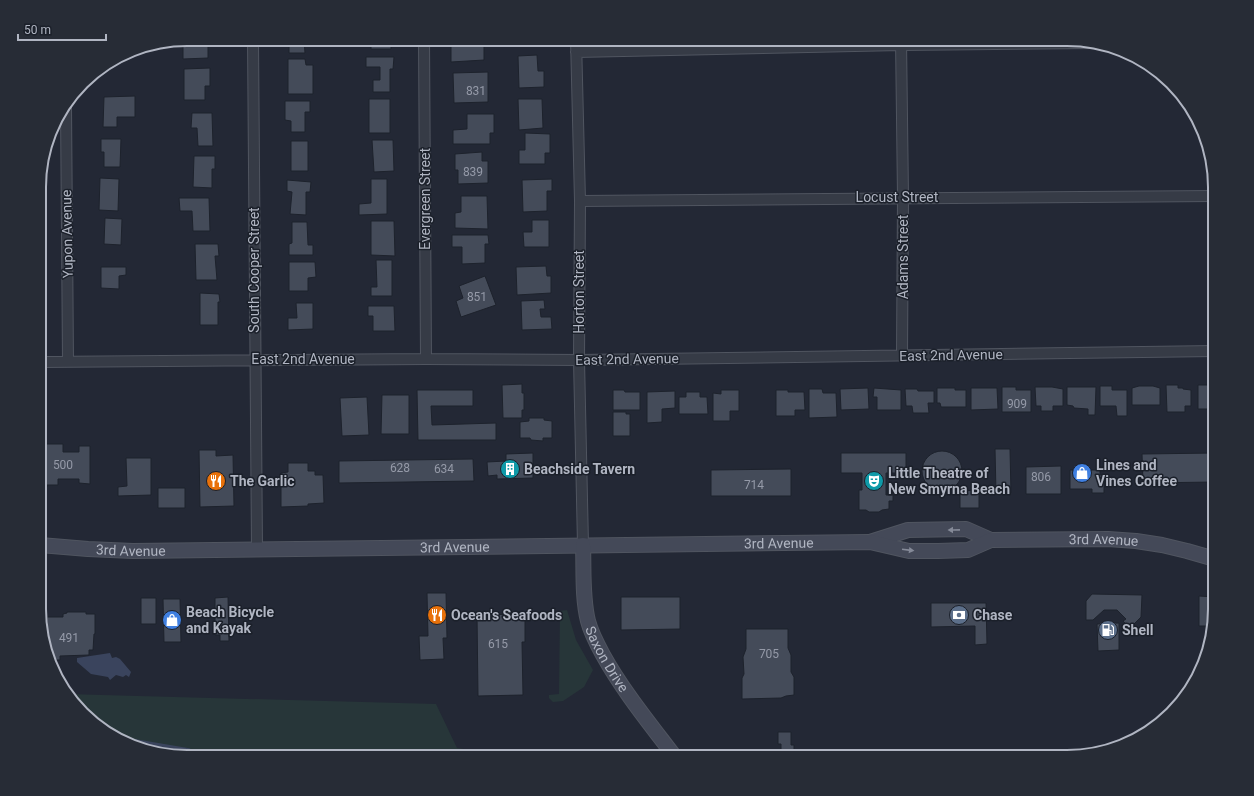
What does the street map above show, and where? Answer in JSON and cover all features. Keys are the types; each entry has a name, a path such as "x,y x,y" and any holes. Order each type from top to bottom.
{"main road":[{"name":"3rd Avenue","path":"870,542 908,530 966,530 991,540 1079,539 1136,542 1162,545 1208,557"},
{"name":"3rd Avenue","path":"46,546 133,551 870,542 908,551 968,550 991,540"},
{"name":"Saxon Drive","path":"584,545 584,594 588,622 592,635 612,672 670,750"}],"street":[{"name":"South Cooper Street","path":"252,46 257,549"},
{"name":"Evergreen Street","path":"424,46 426,359"},
{"name":"Horton Street","path":"576,46 580,201 579,360 584,545"},
{"path":"576,52 771,46"},
{"name":"Adams Street","path":"901,46 903,197 902,355"},
{"name":"Yupon Avenue","path":"66,115 68,362"},
{"name":"Locust Street","path":"580,201 903,197 1208,196"},
{"name":"East 2nd Avenue","path":"46,362 426,359 579,360 1208,351"}],"shaded area":[{"path":"567,610 576,640 593,670 584,687 563,701 553,702 549,698 549,695 559,694 560,611"},
{"path":"75,694 436,704 457,748 471,750 168,749 142,743 116,731 87,709"}],"water":[{"path":"110,653 112,658 116,657 120,659 131,672 129,677 126,675 123,677 116,675 110,680 108,677 91,674 77,662 77,658"}],"building":[{"path":"183,46 208,46 208,58 183,59"},
{"path":"289,46 304,46 305,53 289,53"},
{"path":"371,46 391,46 391,49 371,49"},
{"path":"451,46 484,46 484,60 451,62"},
{"path":"537,55 538,71 544,71 544,87 519,88 518,56"},
{"path":"366,57 394,57 393,69 390,69 390,92 373,92 373,80 380,80 380,67 366,67"},
{"path":"288,59 305,59 306,65 313,65 313,94 288,94"},
{"path":"210,68 210,86 205,86 205,100 184,100 184,69"},
{"path":"488,72 488,102 454,103 453,73"},
{"path":"135,96 135,117 117,117 117,127 103,127 104,97"},
{"path":"369,99 390,99 390,133 369,133"},
{"path":"518,99 542,99 543,128 519,130"},
{"path":"285,101 310,101 310,112 305,112 305,132 291,132 291,121 285,120"},
{"path":"192,113 212,113 213,146 198,146 197,128 191,128"},
{"path":"467,114 494,114 494,133 490,133 490,144 453,144 453,130 467,129"},
{"path":"525,133 550,134 550,153 545,153 545,164 519,164 519,150 525,150"},
{"path":"101,139 121,139 120,167 104,167 104,152 101,152"},
{"path":"372,140 393,140 394,171 374,172"},
{"path":"291,141 308,141 308,171 291,171"},
{"path":"482,152 482,161 488,161 488,183 458,184 458,170 455,170 455,154"},
{"path":"194,156 215,156 215,169 212,169 212,188 193,187"},
{"path":"100,178 119,179 118,211 99,210"},
{"path":"371,179 387,179 387,214 359,215 359,204 371,203"},
{"path":"552,179 552,191 547,191 547,211 523,212 522,180"},
{"path":"287,180 311,182 310,192 306,192 306,215 290,214 292,192 287,191"},
{"path":"461,196 487,196 488,229 455,228 455,213 461,212"},
{"path":"179,198 209,198 210,231 193,231 192,211 180,211"},
{"path":"105,218 122,219 121,245 104,244"},
{"path":"532,220 549,220 549,247 524,247 523,232 532,232"},
{"path":"371,221 394,221 395,256 371,255"},
{"path":"292,222 307,222 308,245 313,245 313,255 289,255 289,244 292,243"},
{"path":"452,235 488,235 489,244 485,244 485,263 462,264 462,247 452,247"},
{"path":"195,244 218,244 219,256 215,256 217,280 196,280"},
{"path":"376,260 392,260 392,296 371,296 371,287 377,287"},
{"path":"289,262 315,262 316,277 308,278 308,291 289,291"},
{"path":"546,266 547,276 551,276 551,293 517,295 516,267"},
{"path":"101,267 126,267 126,275 119,276 119,289 101,288"},
{"path":"485,276 496,305 461,317 456,301 463,298 459,286"},
{"path":"200,293 219,294 220,302 218,302 218,325 200,325"},
{"path":"544,300 545,309 540,309 541,317 551,317 552,329 522,330 521,301"},
{"path":"296,303 313,303 313,329 288,330 288,318 297,318"},
{"path":"368,306 394,306 395,331 373,331 373,316 368,316"},
{"path":"522,384 522,393 524,393 524,410 522,410 522,418 503,418 502,385"},
{"path":"1166,385 1178,385 1178,388 1191,390 1191,406 1185,406 1185,412 1167,412"},
{"path":"1198,385 1208,385 1208,409 1198,409"},
{"path":"1100,386 1112,386 1112,390 1127,390 1127,416 1117,416 1116,406 1100,406"},
{"path":"1139,386 1153,386 1160,388 1160,405 1132,405 1132,388"},
{"path":"1002,387 1016,387 1016,390 1031,390 1031,412 1002,412"},
{"path":"1035,387 1052,387 1063,389 1063,406 1053,406 1053,411 1041,411 1041,406 1036,406"},
{"path":"1067,387 1096,387 1095,415 1088,415 1088,409 1074,408 1073,406 1067,405"},
{"path":"868,388 869,409 841,410 840,389"},
{"path":"874,388 901,390 901,410 877,410 877,397 873,397"},
{"path":"937,388 955,388 955,390 966,390 966,407 941,407 940,403 937,403"},
{"path":"971,388 997,388 998,409 971,410"},
{"path":"809,389 822,389 823,393 836,393 837,417 809,418"},
{"path":"905,389 934,391 934,403 928,403 929,413 913,413 912,406 906,406"},
{"path":"417,390 473,390 473,406 431,406 432,425 496,423 496,440 418,440"},
{"path":"613,390 640,392 640,410 613,410"},
{"path":"721,390 739,390 739,411 730,411 730,421 713,421 713,393 721,394"},
{"path":"776,390 804,392 805,410 795,410 795,416 776,416"},
{"path":"675,391 675,408 662,409 662,422 647,423 647,392"},
{"path":"686,392 700,392 700,397 707,397 708,414 679,414 679,397 686,397"},
{"path":"382,395 409,395 409,434 381,434"},
{"path":"367,397 369,435 342,436 340,398"},
{"path":"613,412 626,412 626,414 630,414 630,436 613,436"},
{"path":"529,418 544,418 544,420 552,421 552,438 543,438 543,441 531,440 530,438 520,438 520,422 529,421"},
{"path":"46,444 63,444 63,452 79,452 79,446 90,446 90,484 79,483 79,479 58,479 58,485 47,485 47,487"},
{"path":"995,449 1010,449 1011,493 996,493"},
{"name":"The Garlic","path":"199,450 216,450 216,456 233,455 234,506 200,507"},
{"path":"942,451 950,453 956,457 960,463 962,471 960,479 956,485 950,489 942,491 934,489 928,485 924,479 922,471 924,463 928,457 934,453"},
{"name":"Beachside Tavern","path":"533,453 533,478 497,479 497,475 488,476 487,462 506,461 506,454"},
{"name":"Little Theatre of New Smyrna Beach","path":"841,453 906,453 906,473 886,473 886,495 893,495 893,501 889,501 889,509 879,512 859,510 859,490 862,490 862,473 841,473"},
{"path":"1208,453 1208,482 1143,483 1142,454"},
{"path":"126,458 151,458 151,495 118,496 118,487 127,486"},
{"path":"473,459 474,481 339,483 339,461"},
{"path":"288,463 308,463 308,471 315,471 315,475 323,475 324,503 308,504 308,506 281,507 281,473 288,472"},
{"path":"1061,466 1061,494 1026,494 1026,467"},
{"path":"791,469 791,496 711,496 711,470"},
{"path":"1070,470 1100,470 1100,475 1104,475 1104,493 1092,493 1092,489 1070,489"},
{"path":"158,488 185,488 185,508 158,508"},
{"path":"979,490 979,508 960,508 960,491"},
{"name":"Ocean's Seafoods","path":"427,593 446,593 447,638 443,638 444,659 420,660 419,636 428,636"},
{"path":"1092,594 1142,595 1141,617 1130,628 1123,621 1126,619 1117,610 1104,610 1093,620 1086,620 1086,601"},
{"path":"1199,596 1208,597 1207,630 1206,626 1199,626"},
{"path":"228,597 229,641 220,641 220,635 215,635 215,598"},
{"path":"621,597 680,597 680,629 621,630"},
{"path":"141,598 156,598 156,624 141,624"},
{"name":"Beach Bicycle and Kayak","path":"163,599 180,599 181,642 164,642"},
{"name":"Chase","path":"931,603 986,603 987,644 975,645 975,626 931,627"},
{"path":"86,612 86,614 95,614 93,650 89,650 89,655 60,656 60,660 56,660 47,628 47,617 63,617 63,614"},
{"path":"525,614 525,642 522,642 523,695 478,696 477,615"},
{"path":"1119,623 1119,650 1098,651 1097,624"},
{"path":"746,629 788,629 788,648 791,655 791,672 794,677 794,695 781,698 742,699 742,678 744,674 743,657 746,649"},
{"path":"778,732 791,732 791,745 794,745 794,750 781,750 781,744 778,744"}],"waterway":[{"path":"139,741 189,750"}],"place":[{"name":"Beachside Tavern","path":"510,469"},
{"name":"Lines and Vines Coffee","path":"1082,473"},
{"name":"The Garlic","path":"216,481"},
{"name":"Little Theatre of New Smyrna Beach","path":"874,481"},
{"name":"Ocean's Seafoods","path":"437,615"},
{"name":"Chase","path":"959,615"},
{"name":"Beach Bicycle and Kayak","path":"172,620"},
{"name":"Shell","path":"1108,630"}]}
